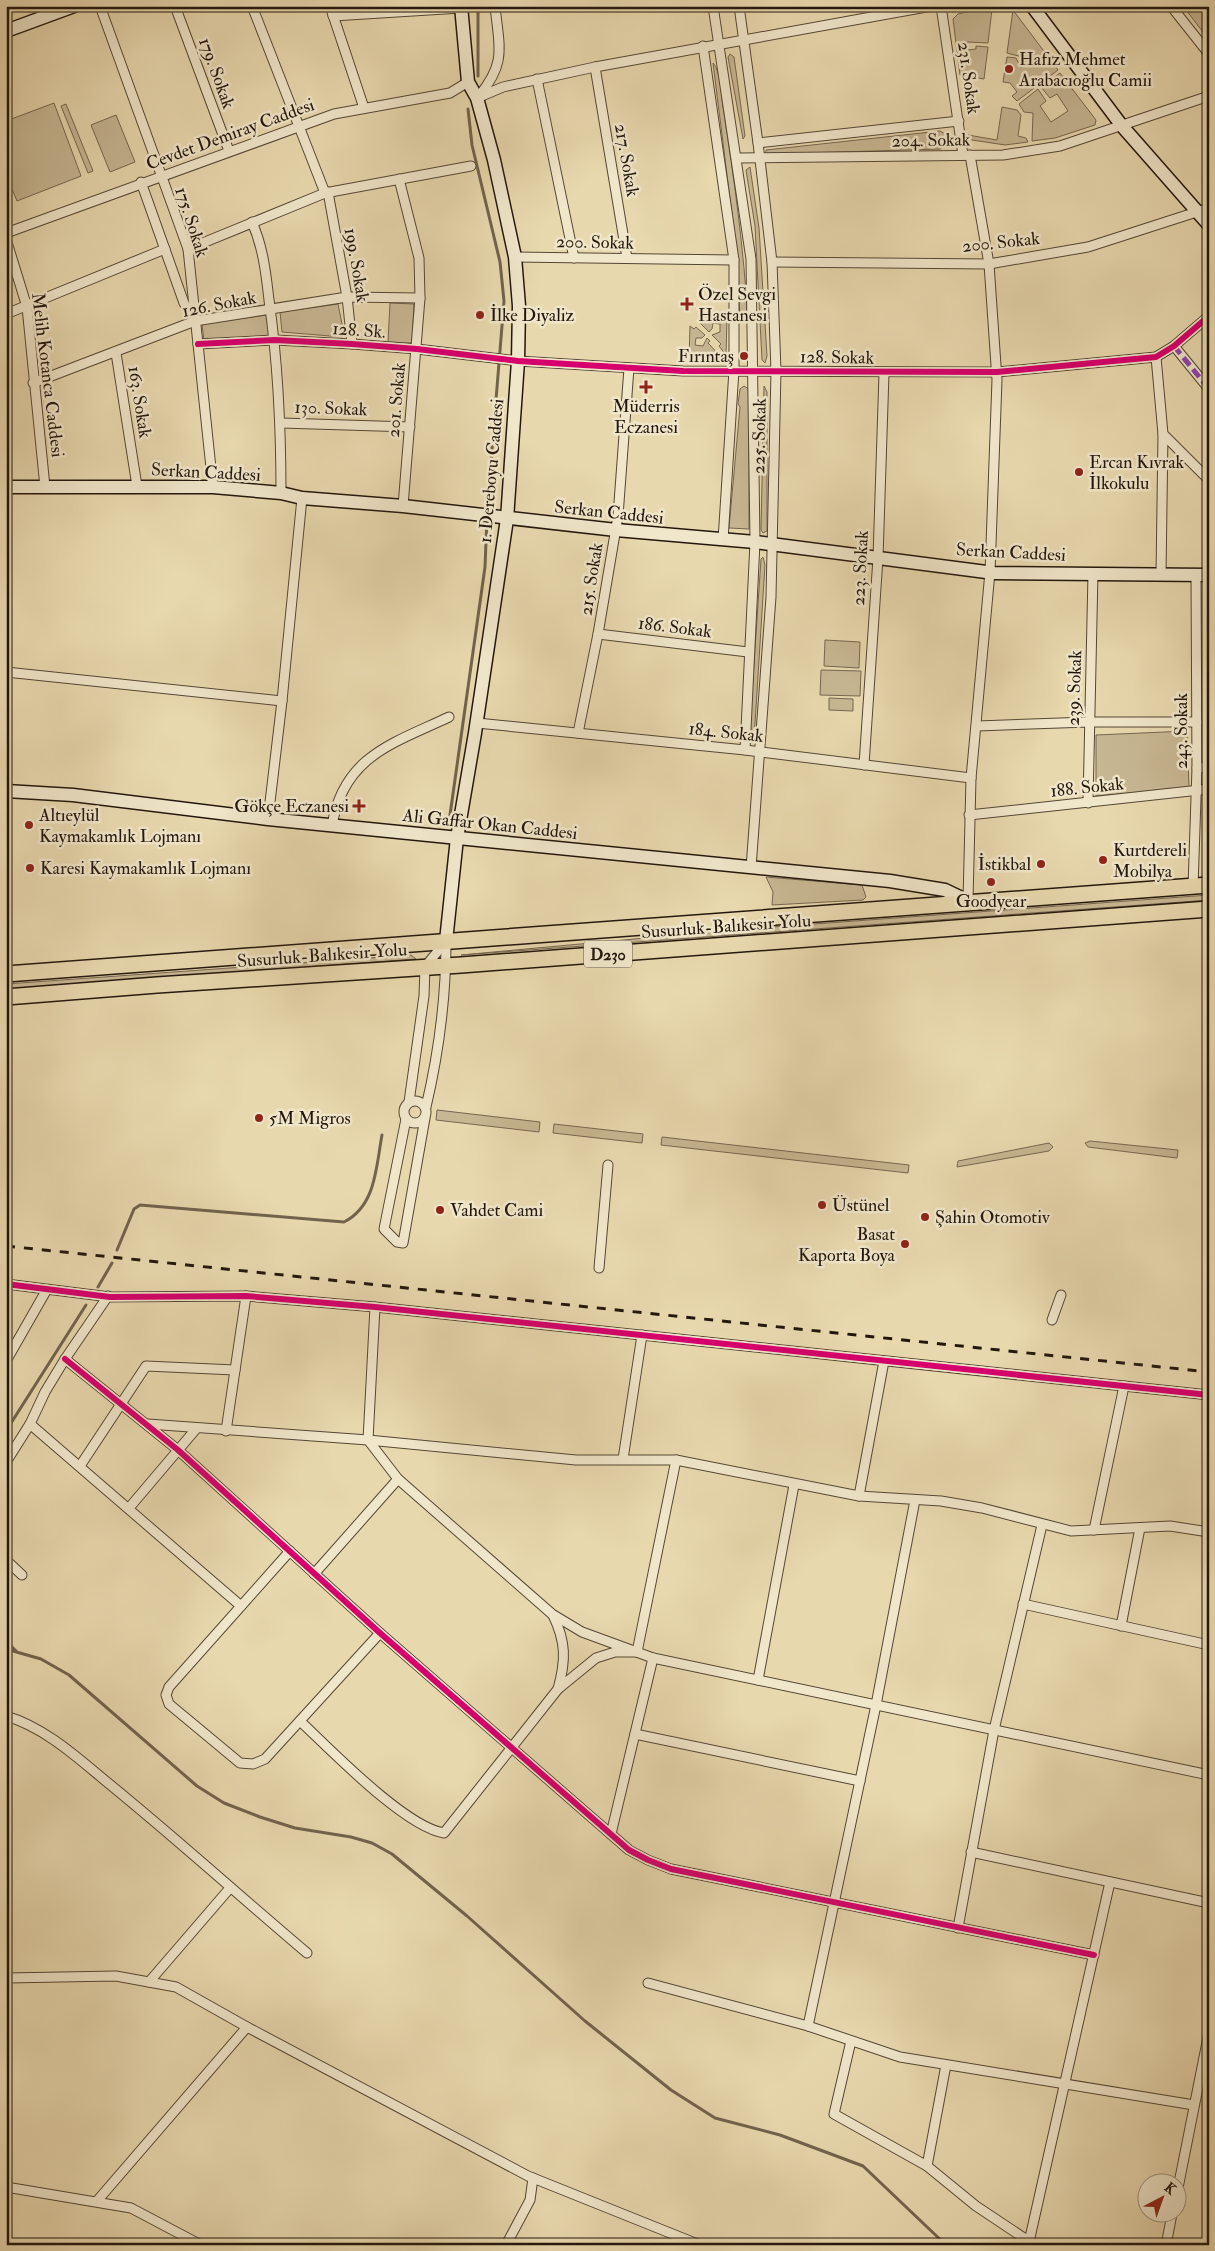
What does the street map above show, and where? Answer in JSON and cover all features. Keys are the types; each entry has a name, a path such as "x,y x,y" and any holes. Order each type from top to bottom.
{"highway":[{"name":"Susurluk-Balıkesir Yolu","path":"6,974 1209,885"},
{"name":"Susurluk-Balıkesir Yolu","path":"6,997 446,966 1209,908"}],"main road":[{"path":"6,31 74,6"},
{"path":"1032,6 1122,126 1203,210 1209,225"},
{"name":"1. Dereboyu Caddesi","path":"446,941 457,838 477,723 507,519 518,361 518,306 515,257 477,98 468,82 461,7"},
{"name":"Serkan Caddesi","path":"6,487 213,487 281,493 302,498 403,506 507,519 755,542 990,572 1206,575"},
{"name":"Ali Gaffar Okan Caddesi","path":"6,791 73,795 332,826 918,884 945,890 968,902"}],"street":[{"name":"175. Sokak","path":"100,6 188,249 213,487"},
{"name":"179. Sokak","path":"175,6 229,151"},
{"name":"199. Sokak","path":"252,6 326,193 347,297 352,344"},
{"path":"330,6 364,108"},
{"path":"477,98 493,79 498,69 500,54 495,6"},
{"name":"225. Sokak","path":"713,6 750,243 754,371 755,542 748,652 745,750"},
{"name":"225. Sokak","path":"739,6 772,262 776,371 773,544 751,868"},
{"name":"231. Sokak","path":"942,6 958,121 967,155 989,264 997,372 990,572 971,778 968,902"},
{"path":"1171,6 1209,54"},
{"path":"333,16 461,7"},
{"path":"477,98 504,87 595,67 925,7"},
{"path":"703,46 734,260 734,370 723,540"},
{"name":"217. Sokak","path":"595,67 627,258"},
{"path":"537,79 574,258"},
{"name":"Cevdet Demiray Caddesi","path":"6,233 142,182 334,114 450,93 468,82"},
{"name":"204. Sokak","path":"737,158 760,160 1004,155 1060,146 1209,96"},
{"name":"204. Sokak","path":"758,143 958,121"},
{"path":"188,249 326,193 470,166"},
{"name":"201. Sokak","path":"399,179 419,258 420,298 403,506"},
{"path":"142,182 184,303 195,321"},
{"name":"200. Sokak","path":"772,262 989,264 1088,247 1203,210"},
{"path":"252,222 260,240 275,340 281,423 281,493"},
{"name":"Melih Kotanca Caddesi","path":"6,239 27,307 45,486"},
{"path":"6,314 165,249"},
{"name":"200. Sokak","path":"515,257 734,260"},
{"name":"126. Sokak","path":"34,382 116,353 195,321 347,297 420,298"},
{"path":"1161,575 1163,434 1156,358 1174,346 1209,316"},
{"name":"128. Sk.","path":"198,344 275,340 352,344 417,349 518,361"},
{"path":"1174,346 1209,389"},
{"name":"163. Sokak","path":"116,353 137,486"},
{"name":"128. Sokak","path":"518,361 629,368 884,373 997,372 1156,358"},
{"name":"215. Sokak","path":"578,734 616,530 629,368"},
{"name":"223. Sokak","path":"864,765 878,558 884,373"},
{"name":"130. Sokak","path":"281,423 410,427"},
{"path":"1163,434 1209,480"},
{"path":"268,819 302,498"},
{"name":"239. Sokak","path":"1088,804 1094,573"},
{"name":"243. Sokak","path":"1193,887 1197,790 1197,722 1206,575"},
{"name":"186. Sokak","path":"598,634 748,652"},
{"path":"6,672 282,701"},
{"path":"332,826 334,811 350,780 365,760 378,751 449,717"},
{"path":"977,726 1089,722 1197,722"},
{"name":"184. Sokak","path":"477,723 745,750 971,778"},
{"path":"1197,768 1209,767"},
{"name":"188. Sokak","path":"970,815 1088,804 1209,789"},
{"path":"446,941 441,1027 403,1243 397,1242 384,1229 406,1119 405,1108 410,1102 426,967 446,941"},
{"path":"410,1102 417,1101 426,1107"},
{"path":"406,1119 416,1123 425,1118"},
{"path":"599,1268 608,1165"},
{"path":"6,1284 46,1291 108,1296 246,1296 375,1307 1209,1395"},
{"path":"6,1361 46,1291"},
{"path":"1052,1320 1061,1295"},
{"path":"6,1462 30,1424 45,1392 65,1358 108,1296"},
{"path":"226,1431 246,1296"},
{"path":"375,1307 368,1440 398,1480 552,1614 582,1632 653,1658 1209,1775"},
{"path":"623,1459 642,1335"},
{"path":"65,1358 178,1450 314,1574 629,1850 648,1860 672,1868 834,1903 1094,1955"},
{"path":"859,1496 884,1361"},
{"path":"80,1466 146,1366 235,1370"},
{"path":"1094,1530 1124,1386"},
{"path":"30,1424 241,1606"},
{"path":"148,1424 196,1429 368,1440 576,1460 676,1460 794,1485 859,1496 941,1501 982,1508 1071,1531 1170,1526 1209,1532"},
{"path":"129,1508 196,1429"},
{"path":"637,1652 676,1460"},
{"path":"314,1574 398,1480"},
{"path":"758,1680 794,1485"},
{"path":"808,2026 876,1705 915,1500"},
{"path":"958,1928 994,1730 1042,1524"},
{"path":"1120,1626 1140,1528"},
{"path":"290,1551 169,1687 166,1695 169,1704 240,1763 253,1764 265,1759 380,1632"},
{"path":"6,1560 22,1575"},
{"path":"1023,1604 1209,1645"},
{"path":"552,1614 562,1633 564,1652 564,1669 558,1689"},
{"path":"300,1721 394,1807 434,1832 444,1833 558,1689 596,1658 615,1652 637,1652"},
{"path":"611,1834 653,1658"},
{"path":"6,1716 50,1736 166,1831 307,1953"},
{"path":"635,1734 860,1781"},
{"path":"972,1852 1209,1903"},
{"path":"851,2041 834,2114 927,2166 976,2206 1031,2243 1064,2085 1110,1882"},
{"path":"149,1982 230,1888"},
{"path":"6,1978 116,1976 176,1987 247,2027 534,2178 700,2245"},
{"path":"648,1983 808,2026 900,2057 1194,2105"},
{"path":"97,2202 247,2027"},
{"path":"1181,2174 1209,2032"},
{"path":"927,2166 946,2065"},
{"path":"506,2245 530,2200 534,2178"},
{"path":"6,2187 131,2208 201,2245"},
{"path":"1166,2245 1170,2224"}],"shaded area":[{"path":"997,6 997,8 992,9 988,43 967,42 968,50 976,49 976,46 988,47 984,79 960,75 953,19 958,14"},
{"path":"1183,6 1209,6 1209,40"},
{"path":"1013,10 1058,70 1017,101 1012,96 1017,92 1010,83 1003,82 1007,57 1016,58 1021,68 1027,63 1022,57 1007,53"},
{"path":"730,54 734,57 745,136 743,139 728,57"},
{"path":"713,63 718,72 735,187 748,322 740,322 738,262"},
{"path":"1060,73 1096,120 1095,125 1055,138 1032,141 1033,113 1024,112 1019,104 1038,89 1046,101 1040,106 1051,122 1068,111 1057,94 1050,98 1041,87"},
{"path":"54,103 81,176 17,201 6,174 6,121"},
{"path":"66,104 93,171 88,173 61,106"},
{"path":"1002,107 1017,110 1021,115 1018,136 1026,138 1028,142 1005,145 972,140 968,135 997,140"},
{"path":"116,115 135,162 110,172 91,125"},
{"path":"940,131 945,134 946,139 941,149 766,154 766,150"},
{"path":"750,167 759,228 767,356 765,363 762,360 755,226 746,170"},
{"path":"390,303 414,304 412,343 388,342"},
{"path":"338,304 344,334 342,337 282,332 280,312"},
{"path":"267,315 270,337 204,341 202,324"},
{"path":"715,315 727,318 726,355 719,346 721,344 712,335 720,332 720,324 713,323 712,329 709,332 700,323 703,321 699,316"},
{"path":"690,326 694,329 696,327 705,335 702,338 696,338 695,345 703,346 707,338 710,341 708,343 724,360 689,360"},
{"path":"744,386 749,389 749,529 729,528 740,407 738,404 740,389"},
{"path":"764,386 767,392 767,531 763,533 761,530"},
{"path":"763,557 765,565 754,739 751,743 749,739 761,559"},
{"path":"825,640 860,642 859,668 824,666"},
{"path":"821,670 861,671 860,696 820,695"},
{"path":"829,698 853,699 853,711 829,710"},
{"path":"1187,731 1189,788 1096,796 1096,735"},
{"path":"766,877 862,885 866,897 863,900 772,905 773,892"},
{"path":"1209,895 1209,900 461,955 732,930"},
{"path":"411,955 416,959 6,989 6,984"},
{"path":"437,1110 540,1122 539,1132 436,1120"},
{"path":"554,1124 643,1134 642,1143 553,1133"},
{"path":"662,1137 909,1165 908,1173 661,1145"},
{"path":"1090,1141 1178,1150 1177,1158 1088,1147 1085,1143"},
{"path":"1049,1143 1053,1147 1049,1151 957,1167 958,1161"}],"waterway":[{"path":"478,6 478,76"},
{"path":"468,109 472,145 500,262 504,301 487,511"},
{"path":"449,822 485,567 487,517"},
{"path":"117,1250 134,1209 140,1205 344,1222 355,1215 369,1196 376,1172 382,1135"},
{"path":"98,1287 112,1263"},
{"path":"6,1431 86,1305"},
{"path":"6,1641 16,1651"},
{"path":"6,1649 41,1659 69,1675 197,1786 224,1803 295,1828 351,1837 372,1843 392,1854 467,1916 585,2021 671,2090 715,2118 780,2135 863,2166 946,2245"}],"railway":[{"path":"6,1246 1209,1372"}],"marked path":[{"path":"1174,346 1209,389"}],"cycle path":[{"path":"198,344 275,340 352,344 417,349 518,361 683,371 997,372 1156,357 1174,346 1209,316"},
{"path":"6,1284 110,1297 246,1296 375,1307 1209,1395"},
{"path":"65,1359 178,1450 380,1633 629,1850 671,1869 1094,1955"}],"place":[{"name":"Hafız Mehmet Arabacıoğlu Camii","path":"1009,69"},
{"name":"Özel Sevgi Hastanesi","path":"687,304"},
{"name":"İlke Diyaliz","path":"480,315"},
{"name":"Fırıntaş","path":"744,356"},
{"name":"Müderris Eczanesi","path":"646,387"},
{"name":"Ercan Kıvrak İlkokulu","path":"1079,472"},
{"name":"Gökçe Eczanesi","path":"359,806"},
{"name":"Altıeylül Kaymakamlık Lojmanı","path":"29,825"},
{"name":"Kurtdereli Mobilya","path":"1103,860"},
{"name":"İstikbal","path":"1041,864"},
{"name":"Karesi Kaymakamlık Lojmanı","path":"30,868"},
{"name":"Goodyear","path":"991,882"},
{"name":"5M Migros","path":"259,1118"},
{"name":"Üstünel","path":"822,1205"},
{"name":"Vahdet Cami","path":"440,1210"},
{"name":"Şahin Otomotiv","path":"925,1217"},
{"name":"Basat Kaporta Boya","path":"905,1244"}]}
